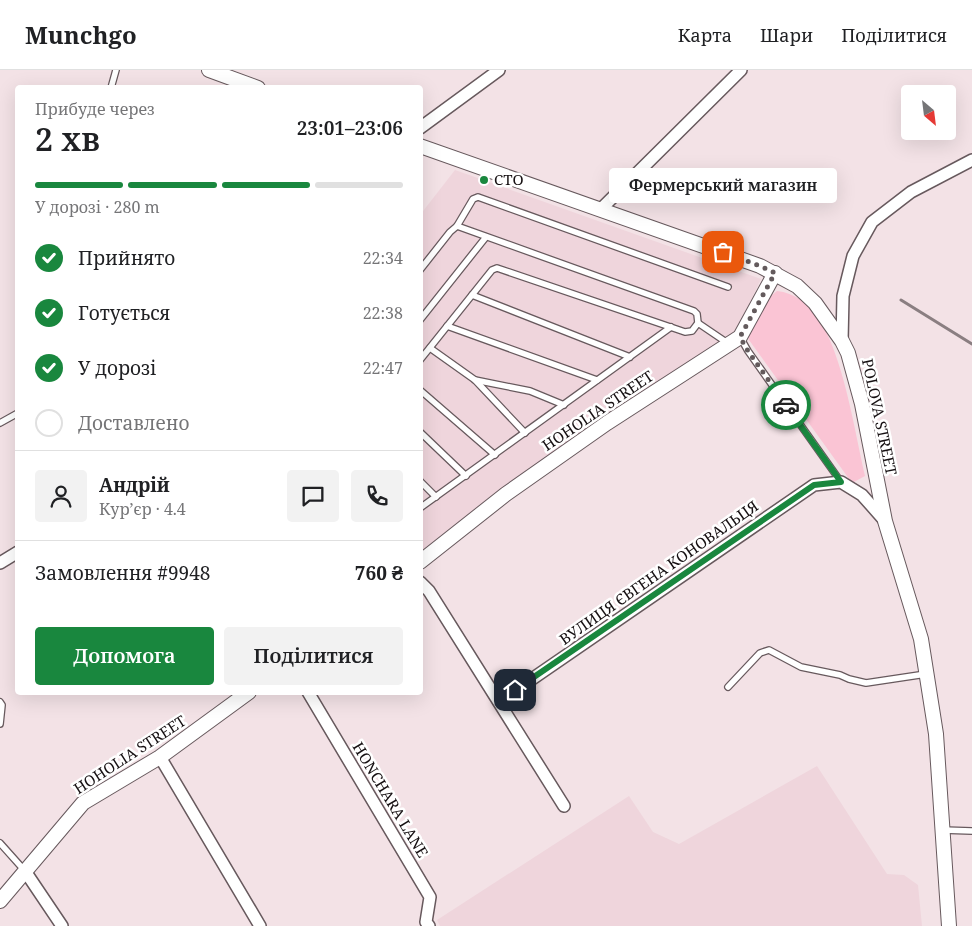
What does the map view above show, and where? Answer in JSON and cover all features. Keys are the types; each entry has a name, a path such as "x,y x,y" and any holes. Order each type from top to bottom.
{"street":[{"path":"423,126 498,70"},
{"path":"601,209 741,70"},
{"path":"213,71 250,85"},
{"name":"POLOVA STREET","path":"423,147 751,262 775,273 797,286 815,303 842,341 848,353 862,404 885,521 921,639 936,734 949,926"},
{"path":"842,341 843,296 853,256 872,222 911,192 972,160"},
{"name":"HOHOLIA STREET","path":"423,560 506,494 607,423 735,340 775,273"},
{"path":"841,482 862,495 885,521"},
{"name":"ВУЛИЦЯ ЄВГЕНА КОНОВАЛЬЦЯ","path":"500,701 814,485 841,482"},
{"path":"0,563 15,554"},
{"path":"423,585 430,591 564,806"},
{"name":"HOHOLIA STREET","path":"0,901 83,803 160,758 244,695"},
{"name":"HONCHARA LANE","path":"310,695 430,897 426,922 429,926"},
{"path":"160,758 260,926"},
{"path":"25,871 62,926"}],"lane":[{"path":"112,85 116,70"},
{"path":"423,266 457,226 473,200 478,197 728,287"},
{"path":"423,356 492,270 498,268 686,332 692,330 698,323 697,314 694,311 457,226"},
{"path":"423,316 486,237"},
{"path":"472,295 630,357"},
{"path":"698,323 735,340 748,351 841,482"},
{"path":"447,326 597,380"},
{"path":"423,506 671,327"},
{"path":"430,348 476,380 525,434"},
{"path":"476,380 530,391 564,405"},
{"path":"423,393 495,455"},
{"path":"0,423 15,415"},
{"path":"423,435 466,476"},
{"path":"423,484 436,497"},
{"path":"728,687 760,653 769,650 801,666 866,683 926,674"},
{"path":"0,702 2,705 0,724"},
{"path":"942,830 972,831"},
{"path":"0,843 25,871"}],"shaded area":[{"path":"455,170 761,279 736,332 423,551 423,211"},
{"path":"777,291 795,296 810,307 818,317 835,352 847,394 865,476 852,483 749,340 747,333 766,300"},
{"path":"817,766 887,874 904,875 918,885 922,926 440,926 437,920 629,796 653,832 679,844"}],"railway":[{"path":"901,300 972,344"}],"way so far":[{"path":"723,252 775,273 740,337 786,405"}],"place":[{"name":"СТО","path":"484,180"},
{"name":"Фермерський магазин","path":"723,252"}],"route":[{"path":"515,690 814,485 841,482 786,405"}]}
